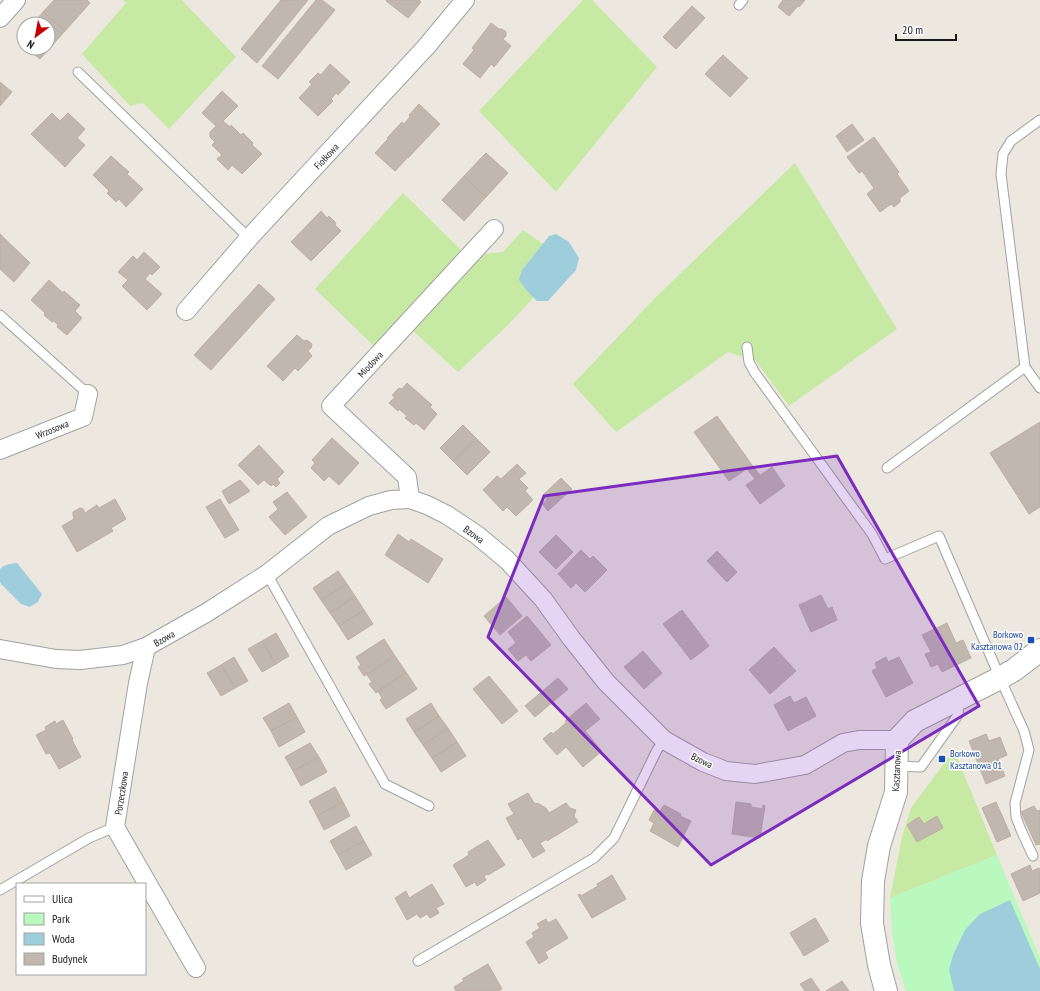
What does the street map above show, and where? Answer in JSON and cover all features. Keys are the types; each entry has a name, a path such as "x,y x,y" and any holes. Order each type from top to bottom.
{"street":[{"path":"0,18 16,0"},
{"name":"Fiołkowa","path":"186,311 249,238 426,47 465,0"},
{"name":"Miodowa","path":"410,499 407,477 331,406 494,229"},
{"name":"Wrzosowa","path":"0,450 83,417 88,394"},
{"name":"Bzowa","path":"0,649 56,659 80,660 123,655 146,647 206,613 267,574 328,526 369,506 391,500 410,499 427,505 447,515 477,535 507,560 543,599 571,638 606,682 664,740 703,762 726,771 755,774 805,765 843,743 859,740 897,740"},
{"name":"Porzeczkowa","path":"146,647 138,683 115,827 196,968"},
{"name":"Kasztanowa","path":"886,991 879,965 872,923 873,881 879,846 896,792 897,740 915,721 1000,678 1014,670 1040,650"}],"lane":[{"path":"78,72 249,238"},
{"path":"1040,120 1011,141 1003,154 1001,174 1025,367 1040,388"},
{"path":"0,315 88,394"},
{"path":"747,347 749,362 755,373 872,534 885,559 940,536 1024,731 1029,750 1015,803 1016,817 1033,856"},
{"path":"887,468 1025,367"},
{"path":"267,574 386,784 429,806"},
{"path":"896,766 921,767 958,715 959,698"},
{"path":"418,962 594,858 614,838 657,750 664,740"},
{"path":"0,890 89,838 115,827"}],"highlighted area":[{"path":"837,456 979,706 711,865 488,637 544,496"}],"green space":[{"path":"123,0 182,0 236,57 169,129 143,103 130,106 82,54 126,3"},
{"path":"583,0 592,0 657,67 556,192 479,111"},
{"path":"795,163 897,329 789,406 756,361 728,352 616,432 573,384 655,298"},
{"path":"403,193 462,251 374,346 315,289"},
{"path":"523,230 543,244 522,270 527,291 534,297 508,325 458,372 411,329 481,254 503,252"},
{"path":"954,750 997,855 890,898 902,837 911,808"},
{"path":"997,855 1040,958 1040,991 906,991 897,963 892,933 890,898"}],"water":[{"path":"556,234 569,242 579,258 576,270 548,301 537,301 519,280 522,270 549,236"},
{"path":"17,563 42,594 38,602 30,607 21,604 0,582 0,569 6,565"},
{"path":"1010,900 1040,969 1040,991 954,991 949,970 953,955 965,930 980,914"}],"building":[{"path":"54,0 87,0 90,3 65,31 56,23 56,16 48,16 43,12"},
{"path":"281,0 308,0 257,63 241,49"},
{"path":"316,0 322,0 335,10 278,79 262,66"},
{"path":"419,0 421,2 408,18 386,1"},
{"path":"783,0 805,0 789,16 778,7"},
{"path":"692,6 705,18 676,49 663,37"},
{"path":"43,12 48,16 40,16"},
{"path":"56,23 65,31 56,41"},
{"path":"491,23 506,32 506,36 503,39 511,46 494,67 491,64 480,78 463,64 474,50 472,48"},
{"path":"723,55 748,78 730,97 705,74"},
{"path":"330,64 350,82 338,95 336,93 331,99 333,101 318,116 299,98 312,84 309,82 318,73 321,75"},
{"path":"0,82 12,92 0,106"},
{"path":"222,91 238,106 223,121 230,127 231,125 241,135 243,133 253,143 252,145 262,154 242,174 232,165 228,170 217,159 222,155 212,145 215,142 210,137 210,132 216,126 202,113"},
{"path":"419,104 440,124 395,171 375,153 402,122 404,124 410,117 409,115"},
{"path":"52,113 60,121 68,113 85,129 77,138 85,145 65,167 31,134"},
{"path":"852,124 864,140 847,152 836,136"},
{"path":"874,137 899,172 897,174 909,191 900,198 900,202 894,207 891,204 880,212 867,194 874,188 862,171 859,173 847,157"},
{"path":"486,153 508,173 486,197 464,176"},
{"path":"111,156 129,172 127,174 143,189 126,207 119,199 116,202 107,193 109,191 93,175"},
{"path":"464,176 486,197 464,221 442,200"},
{"path":"321,211 327,218 329,216 336,223 335,225 341,231 311,261 291,242"},
{"path":"0,234 30,263 14,282 0,269"},
{"path":"144,252 160,267 152,275 150,273 145,279 162,294 147,310 122,286 128,280 118,272 133,256 137,260"},
{"path":"49,280 63,293 64,291 80,305 75,311 82,318 67,335 57,327 58,325 54,321 52,322 44,315 45,313 31,300"},
{"path":"259,284 275,299 211,370 194,355"},
{"path":"297,335 304,341 307,340 312,344 308,351 312,356 298,371 295,368 283,381 267,366"},
{"path":"407,383 432,405 430,407 437,414 424,430 416,423 414,425 405,418 407,416 399,409 398,411 389,403 395,397 392,395 399,388 402,389"},
{"path":"717,416 752,465 729,481 694,432"},
{"path":"1040,422 1040,507 1029,514 990,453"},
{"path":"463,425 476,438 453,461 440,448"},
{"path":"332,438 359,463 339,485 329,476 324,481 311,468 315,463 312,460"},
{"path":"476,438 490,452 467,475 453,461"},
{"path":"259,445 284,472 277,479 280,483 276,487 273,484 271,486 264,480 258,485 238,465"},
{"path":"517,464 526,473 519,479 528,488 525,491 533,500 516,516 507,507 503,511 483,490 497,476 501,479"},
{"path":"752,465 760,475 755,479 747,469"},
{"path":"772,467 785,486 760,504 746,485"},
{"path":"561,478 572,489 548,511 542,504 547,500 543,495"},
{"path":"240,480 250,491 229,504 222,491"},
{"path":"287,492 307,517 285,535 269,517 278,509 273,502"},
{"path":"115,499 126,519 111,528 113,531 77,552 62,526 74,519 73,512 80,508 83,509 85,513 97,505 99,508"},
{"path":"220,499 239,530 225,538 206,507"},
{"path":"398,534 409,542 411,539 443,559 428,583 385,555"},
{"path":"556,535 573,552 556,569 539,552"},
{"path":"581,550 590,559 593,556 607,570 585,592 576,583 571,588 558,574"},
{"path":"717,551 737,572 727,582 707,561"},
{"path":"338,571 347,584 321,600 313,588"},
{"path":"347,584 355,596 330,613 321,600"},
{"path":"821,595 828,609 832,607 837,620 811,632 799,605"},
{"path":"355,596 364,610 339,626 330,613"},
{"path":"506,597 522,616 500,635 484,616"},
{"path":"364,610 373,624 348,640 339,626"},
{"path":"682,610 709,646 691,660 663,624"},
{"path":"527,616 551,645 531,661 526,655 518,661 508,649 516,643 508,632"},
{"path":"947,623 956,643 963,640 971,658 942,672 938,664 931,667 925,654 931,652 922,635"},
{"path":"276,633 289,656 276,664 262,641"},
{"path":"384,639 395,656 364,676 358,667 361,665 356,657"},
{"path":"262,641 276,664 262,672 248,649"},
{"path":"774,647 796,671 770,694 749,670"},
{"path":"643,651 662,673 644,689 624,667"},
{"path":"395,656 406,672 376,693 369,684 372,682 367,675"},
{"path":"234,657 248,681 235,688 221,665"},
{"path":"886,657 888,662 899,657 913,683 886,697 872,671 877,668 875,663"},
{"path":"221,665 235,688 221,696 207,673"},
{"path":"406,672 417,689 386,709 380,700 382,698 378,691"},
{"path":"489,676 518,711 502,724 473,689"},
{"path":"558,678 568,689 535,717 525,706"},
{"path":"790,696 794,703 806,697 816,716 788,731 774,705"},
{"path":"289,703 297,717 271,731 263,718"},
{"path":"431,703 439,716 414,732 406,719"},
{"path":"586,703 600,719 585,731 602,751 583,767 566,747 557,755 543,739 551,732 553,734 567,722 565,721"},
{"path":"439,716 448,728 423,745 414,732"},
{"path":"297,717 305,732 279,747 271,731"},
{"path":"63,720 81,757 59,769 50,753 46,754 36,735 46,730 45,727 55,721 56,724"},
{"path":"448,728 457,742 432,758 423,745"},
{"path":"986,734 989,741 1000,737 1007,755 998,759 1005,776 986,784 969,741"},
{"path":"457,742 466,756 441,772 432,758"},
{"path":"310,743 319,757 293,771 285,757"},
{"path":"319,757 327,772 301,786 293,771"},
{"path":"335,787 343,802 317,816 309,801"},
{"path":"528,793 534,803 546,808 549,813 566,803 570,808 576,810 574,816 578,822 547,841 547,839 540,843 545,851 533,858 521,838 518,840 506,818 514,814 508,804"},
{"path":"343,802 350,816 324,830 317,816"},
{"path":"736,802 751,804 751,807 763,809 763,805 765,806 760,838 732,834"},
{"path":"996,802 1011,836 997,842 982,808"},
{"path":"664,805 681,814 680,816 691,821 678,847 650,831 654,823 649,820 654,810 659,813"},
{"path":"1034,806 1037,811 1040,810 1040,844 1036,845 1021,812"},
{"path":"937,816 943,828 917,842 907,825 919,817 924,824"},
{"path":"356,826 364,841 338,855 330,841"},
{"path":"488,840 505,865 484,876 486,880 477,886 475,882 466,887 453,865 469,855 468,852"},
{"path":"364,841 372,855 346,870 338,855"},
{"path":"1030,865 1032,871 1039,868 1040,870 1040,893 1023,901 1011,874"},
{"path":"612,875 626,899 592,918 578,895 580,894 581,896 598,886 597,884"},
{"path":"432,884 444,904 436,908 439,913 430,918 427,914 420,918 417,914 407,920 395,898 406,891 409,898"},
{"path":"815,918 829,941 804,956 790,933"},
{"path":"546,919 548,923 556,919 568,938 545,952 548,958 539,964 526,942 534,937 532,933 540,928 537,924"},
{"path":"488,964 502,989 498,991 456,991 454,987 464,981 462,979"},
{"path":"811,978 820,991 805,991 800,984"},
{"path":"842,981 849,991 826,991"}],"place":[{"name":"Borkowo Kasztanowa 02","path":"1031,640"},
{"name":"Borkowo Kasztanowa 01","path":"942,759"}]}
